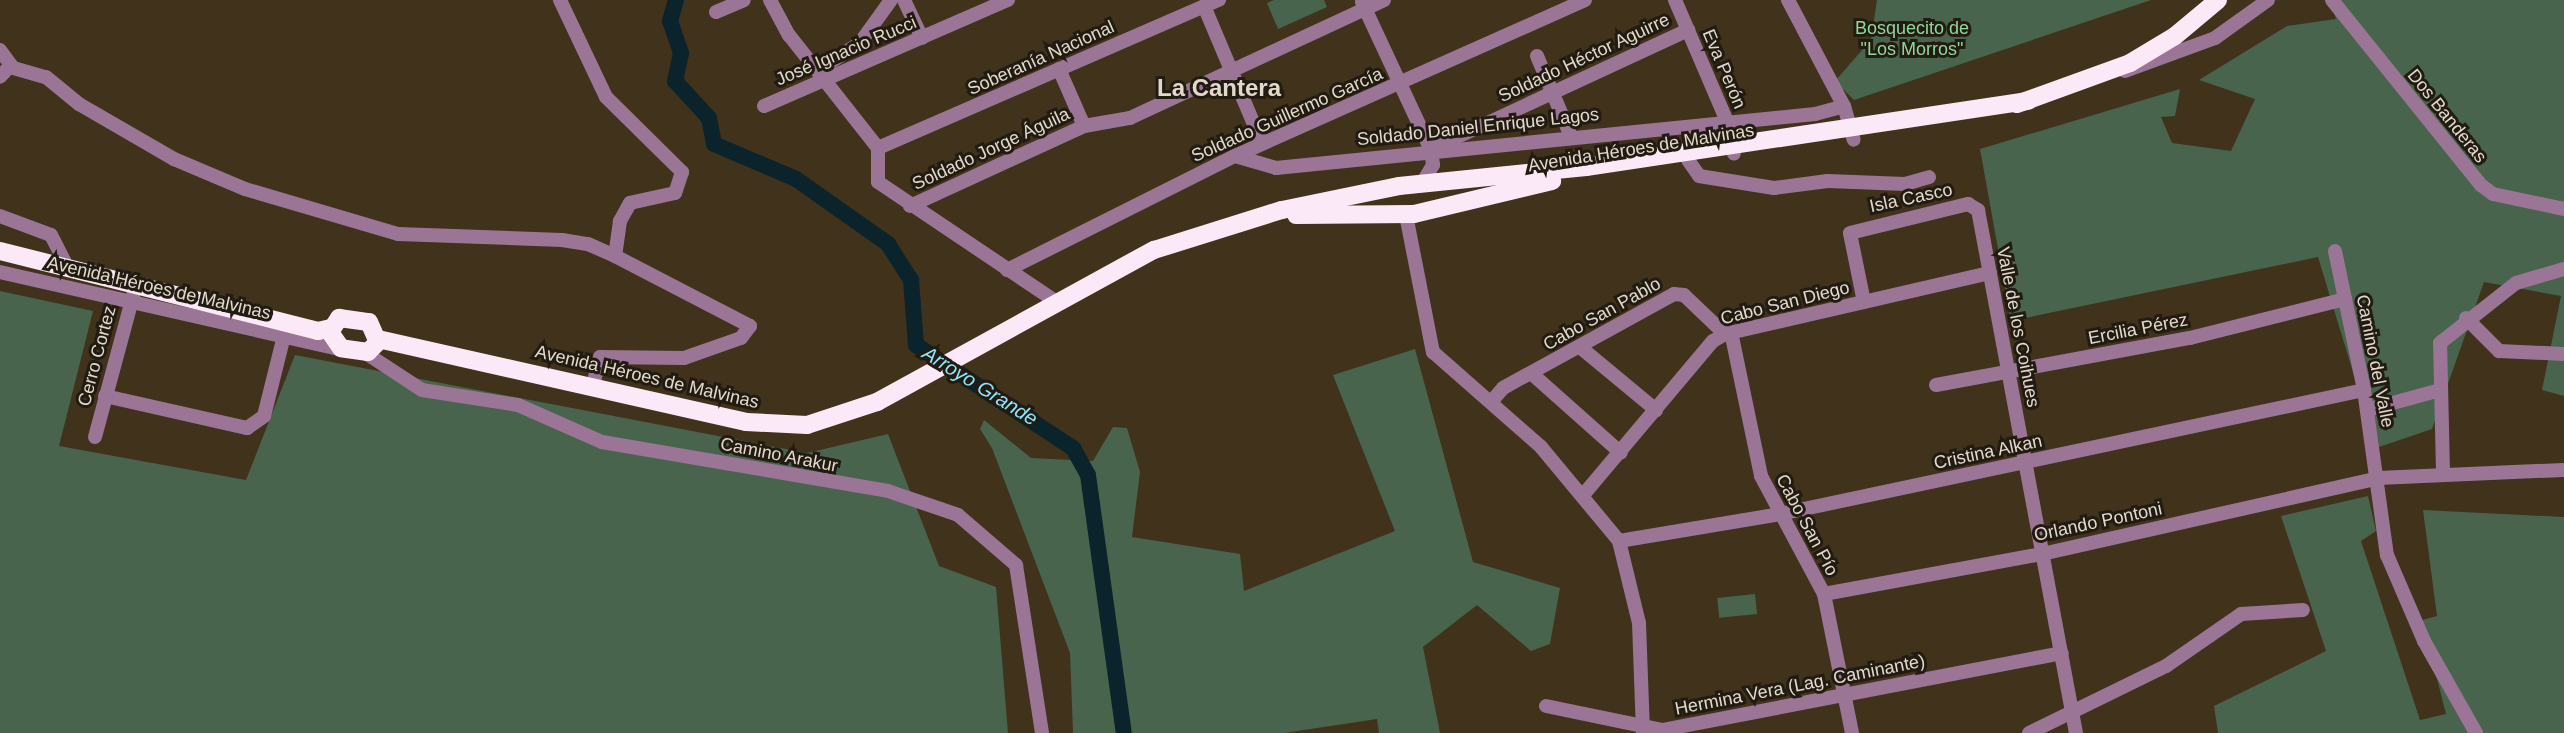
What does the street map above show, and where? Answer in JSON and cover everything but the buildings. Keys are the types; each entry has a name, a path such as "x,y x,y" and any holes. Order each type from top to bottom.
{"highway":[{"name":"Avenida Héroes de Malvinas","path":"0,251 318,331 331,328 339,318 362,319 375,327 378,339 746,422 791,426 838,419 899,390 1055,301 1154,250 1258,218 1399,186 1586,167 1853,134 2028,100 2091,80 2154,50 2218,0"},
{"name":"Avenida Héroes de Malvinas","path":"1258,218 1403,215 1434,211 1458,207 1556,180 1688,160 1733,148"},
{"path":"1452,180 1462,193 1458,207"},
{"path":"1399,186 1394,203 1403,215"},
{"path":"331,328 335,343 344,350"},
{"path":"364,352 378,339"},
{"name":"Avenida Héroes de Malvinas","path":"344,350 364,352"}],"street":[{"path":"560,0 606,98 682,172 675,193 630,203 620,221 615,256"},
{"path":"716,12 744,0"},
{"path":"770,0 878,148 878,182 910,206 1055,301"},
{"path":"823,75 860,43 891,0"},
{"path":"904,0 922,38"},
{"name":"José Ignacio Rucci","path":"764,105 823,75 922,38 1008,0"},
{"name":"Soberanía Nacional","path":"878,148 1219,0"},
{"name":"Soldado Jorge Águila","path":"910,206 1084,126 1130,118 1363,4 1384,0"},
{"name":"Soldado Guillermo García","path":"1007,270 1262,143 1399,85 1585,0"},
{"name":"Eva Perón","path":"1675,0 1727,120 1733,148"},
{"path":"1788,0 1844,106 1853,134"},
{"path":"2091,80 2188,51 2268,0"},
{"name":"Dos Banderas","path":"2332,0 2481,185 2493,194 2564,209"},
{"path":"1363,4 1431,150 1433,165 1422,183"},
{"path":"1204,6 1262,143"},
{"name":"Soldado Héctor Aguirre","path":"1431,150 1688,30"},
{"path":"0,50 5,72 46,77 79,104 174,159 245,189 398,234 562,240 615,256 747,323 750,330 684,358 600,357 593,386"},
{"path":"1537,56 1570,134"},
{"path":"1059,69 1084,126"},
{"name":"Soldado Daniel Enrique Lagos","path":"1235,156 1276,168 1570,134 1815,114 1844,106"},
{"path":"1688,160 1699,176 1773,188 1828,181 1905,184 1929,177"},
{"path":"1433,165 1452,180"},
{"name":"Isla Casco","path":"1864,302 1850,233 1968,204 1977,210"},
{"name":"Valle de los Coihues","path":"1977,210 2076,733"},
{"path":"1412,235 1434,211"},
{"path":"1403,215 1412,235 1432,352 1491,402 1584,494 1618,541 1639,622 1643,731"},
{"path":"0,216 51,235 67,267"},
{"name":"Camino del Valle","path":"2335,251 2364,390 2392,571 2476,733"},
{"path":"2443,472 2440,343 2466,318 2516,283 2564,269"},
{"name":"Avenida Héroes de Malvinas","path":"0,272 283,339 344,350"},
{"name":"Cabo San Diego","path":"1584,494 1621,453 1713,341 1728,333 1990,273"},
{"name":"Cerro Cortez","path":"95,437 129,304 136,285"},
{"name":"Cabo San Pablo","path":"1491,402 1503,388 1679,293 1728,333"},
{"name":"Ercilia Pérez","path":"1936,385 2190,338 2345,299"},
{"path":"2466,318 2499,351 2564,354"},
{"name":"Cabo San Pío","path":"1728,333 1758,464 1780,514 1824,594 1846,693 1852,733"},
{"path":"105,396 247,428 264,416 283,339"},
{"path":"1580,347 1656,410"},
{"name":"Camino Arakur","path":"364,352 422,390 518,405 602,442 888,491 958,515 1016,565 1042,733"},
{"path":"1531,373 1621,453"},
{"name":"Cristina Alkan","path":"1618,541 1780,514 2364,390"},
{"path":"2367,410 2440,390"},
{"name":"Orlando Pontoni","path":"1824,594 2042,554 2378,478 2443,472 2564,470"},
{"path":"2029,733 2071,709 2166,666 2241,614 2303,610"},
{"name":"Hermina Vera (Lag. Caminante)","path":"1546,706 1643,731 1662,730 2062,653"}],"green space":[{"path":"1274,0 1324,0 1327,7 1278,29 1267,3"},
{"name":"Bosquecito de \"Los Morros\"","path":"1877,0 2151,0 1854,100 1835,81 1871,40"},
{"path":"2330,0 2564,0 2564,396 2542,390 2561,296 2484,282 2432,429 2376,448 2318,257 2011,321 1980,149 2180,89 2175,116 2161,117 2172,143 2231,151 2255,99 2199,80 2287,26 2336,19"},
{"path":"0,291 93,311 59,446 246,480 295,355 807,453 888,434 939,566 996,587 1008,733 0,733"},
{"path":"1415,349 1473,562 1560,588 1550,644 1531,651 1477,605 1423,647 1440,733 1379,733 1377,719 1284,733 1073,733 1070,653 992,448 980,429 984,420 1031,458 1093,461 1113,427 1127,428 1140,472 1132,537 1240,554 1244,591 1395,531 1333,375"},
{"path":"2368,496 2376,531 2361,541 2420,720 2446,714 2422,620 2437,616 2423,510 2564,517 2564,733 2218,733 2214,706 2326,651 2281,516"},
{"path":"1755,594 1757,614 1719,618 1717,598"}],"waterway":[{"name":"Arroyo Grande","path":"676,0 670,21 681,53 675,81 709,118 714,144 796,179 888,244 911,280 916,345 1073,448 1088,475 1124,733"}],"district":[{"name":"La Cantera","path":"1219,88"}]}
